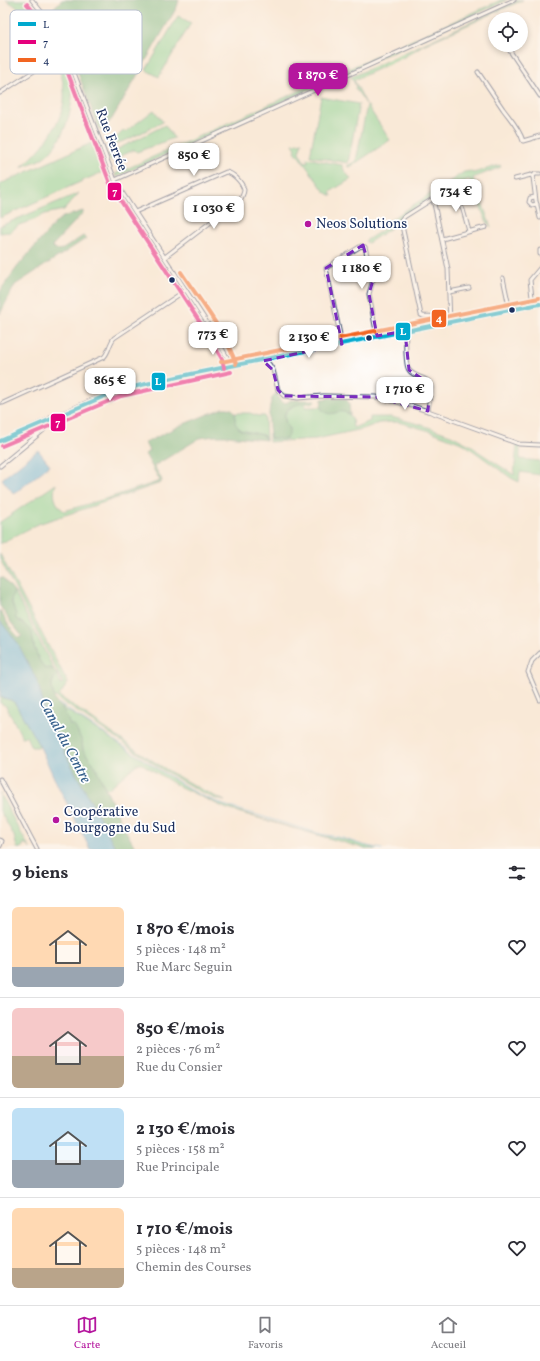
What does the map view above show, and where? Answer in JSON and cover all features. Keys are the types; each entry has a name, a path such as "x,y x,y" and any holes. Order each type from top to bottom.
{"street":[{"name":"Rue Ferrée","path":"32,0 40,10"},
{"path":"114,180 514,0"},
{"path":"511,52 540,96"},
{"path":"478,72 512,119 524,141 540,136"},
{"path":"0,94 30,74"},
{"name":"Rue Ferrée","path":"74,74 114,180 206,321 218,344 227,357 230,366"},
{"path":"134,212 226,172 235,176 244,190 244,194 241,199 165,257"},
{"path":"515,179 540,174"},
{"path":"533,176 535,183 535,197 540,218"},
{"path":"450,317 425,317 421,315 401,223 404,217 450,188 454,191 463,210 469,232"},
{"path":"535,197 530,198 529,202 532,205 537,204"},
{"path":"433,199 448,269 450,323"},
{"path":"442,238 486,227"},
{"path":"342,344 334,301 326,270 327,266 361,246 365,246 373,280 369,294 377,336"},
{"path":"533,306 530,280 540,268"},
{"path":"503,278 510,311"},
{"path":"449,292 469,288"},
{"path":"3,403 104,357 109,344 114,338 186,290"},
{"path":"0,441 50,418 119,390 230,366 540,304"},
{"path":"405,331 409,370 413,374 426,379 430,384 431,388 428,411"},
{"name":"Rue Ferrée","path":"218,344 222,368"},
{"path":"263,360 269,364 273,370 277,388 282,395 289,398 324,396 376,398 405,404 428,411 519,444 540,445"},
{"path":"0,466 51,424 52,420 50,418"},
{"path":"540,653 532,660 528,672 540,700"},
{"path":"0,779 37,849"},
{"path":"0,840 2,841 0,846"}],"highlighted area":[{"path":"363,245 373,280 369,294 377,336 405,331 409,370 430,384 428,411 376,397 284,396 278,390 273,370 263,361 342,344 326,268"}],"green space":[{"path":"6,0 28,0 37,10 20,10"},
{"path":"62,0 179,0 177,7 142,67 142,10 51,10"},
{"path":"501,0 507,0 116,177 115,174"},
{"path":"519,0 523,0 496,12 493,12"},
{"path":"488,14 488,16 423,45 404,57 354,80 366,104 355,88 356,86 351,77"},
{"path":"178,16 191,23 159,77 146,70"},
{"path":"70,74 72,88 70,110 63,132 58,142 42,159 21,167 42,146 59,119 64,100 61,75"},
{"path":"78,74 138,74 112,119 101,131"},
{"path":"321,97 359,104 348,163 310,156"},
{"path":"367,105 390,140 350,167 347,166 356,161"},
{"path":"154,110 163,122 127,140 108,146 123,131 125,132"},
{"path":"165,125 174,138 137,152 134,150 110,161 108,154"},
{"path":"96,141 107,170 0,218 0,184"},
{"path":"302,142 299,152 304,161 308,162 307,158 342,165 351,179 330,192 332,196 325,192 295,151 296,149 293,144"},
{"path":"500,165 501,167 473,178 491,227 485,218 469,179 456,187 451,184 391,225 384,224 464,172 470,171 473,173"},
{"path":"79,193 64,210 45,214 34,220 19,225 10,232 0,233 0,226"},
{"path":"83,211 83,213 52,246 56,250 63,249 83,236 87,238 15,285 0,314 0,293 18,266 57,221 63,217"},
{"path":"383,227 391,228 368,243 365,241 384,229"},
{"path":"275,394 277,394 279,400 284,403 290,400 316,400 314,403 299,404 286,411 285,420 289,435 286,439 271,439 269,428 269,409 272,398"},
{"path":"322,399 346,399 349,403 350,415 342,412 330,414 323,411 321,407"},
{"path":"299,403 306,403 305,407 321,407 328,413 344,411 352,418 353,428 370,421 370,417 391,417 419,424 451,435 474,447 476,450 514,475 517,445 520,446 520,459 540,461 540,475 520,472 519,482 511,478 464,444 430,431 398,422 379,423 363,429 316,439 269,442 269,433 271,439 290,430 285,420 287,411"},
{"path":"223,408 234,411 235,423 240,430 263,435 266,440 227,436 200,438 154,466 162,480 161,483 108,501 108,498 160,481 145,454 149,451 145,443 179,426"},
{"path":"236,413 250,413 258,416 265,416 266,440 263,435 240,430 234,423"},
{"path":"56,484 54,496 58,505 64,511 108,498 108,501 38,524 0,544 0,522"},
{"path":"0,554 68,683 59,696 160,766 225,801 216,799 199,791 163,770 54,696 52,685 57,674 61,684 63,683 0,559"},
{"path":"0,577 3,578 14,591 11,601 16,614 16,619 32,632 34,647 39,660 45,669 50,668 57,674 52,682 55,701 64,711 70,725 74,725 82,741 83,750 95,766 122,824 136,849 116,849 65,753 45,710 37,681 0,621 0,610 9,626 19,638 22,636 0,606"},
{"path":"14,591 54,670 50,668 45,669 39,660 34,647 32,632 16,619 11,601"},
{"path":"0,697 11,700 15,703 40,747 31,747 26,736 22,737 6,706 0,703"},
{"path":"57,704 198,795 228,807 274,822 377,849 366,849 227,809 178,786 142,764 137,764 108,789 104,786 95,766 83,750 82,741 70,725 64,711"},
{"path":"0,794 30,849 24,843 22,848 17,848 14,836 0,811"}],"water":[{"path":"38,450 50,465 14,494 2,479"},
{"path":"0,621 17,642 37,681 45,710 65,753 116,849 90,849 40,747 15,703 11,700 0,697"}],"waterway":[{"name":"Canal du Centre","path":"58,703 200,795 224,805 267,818 321,834 343,838 362,845 382,849"}],"transit line":[{"name":"7","path":"27,4 32,10"},
{"name":"7","path":"68,74 111,186 201,324 222,359 224,368"},
{"name":"4","path":"181,272 219,328 236,364"},
{"name":"4","path":"221,362 539,298"},
{"name":"L","path":"0,441 119,390 191,374 540,304"},
{"name":"7","path":"2,446 121,396 231,372"}],"place":[{"name":"Neos Solutions","path":"308,224"},
{"name":"Coopérative Bourgogne du Sud","path":"56,820"}]}
